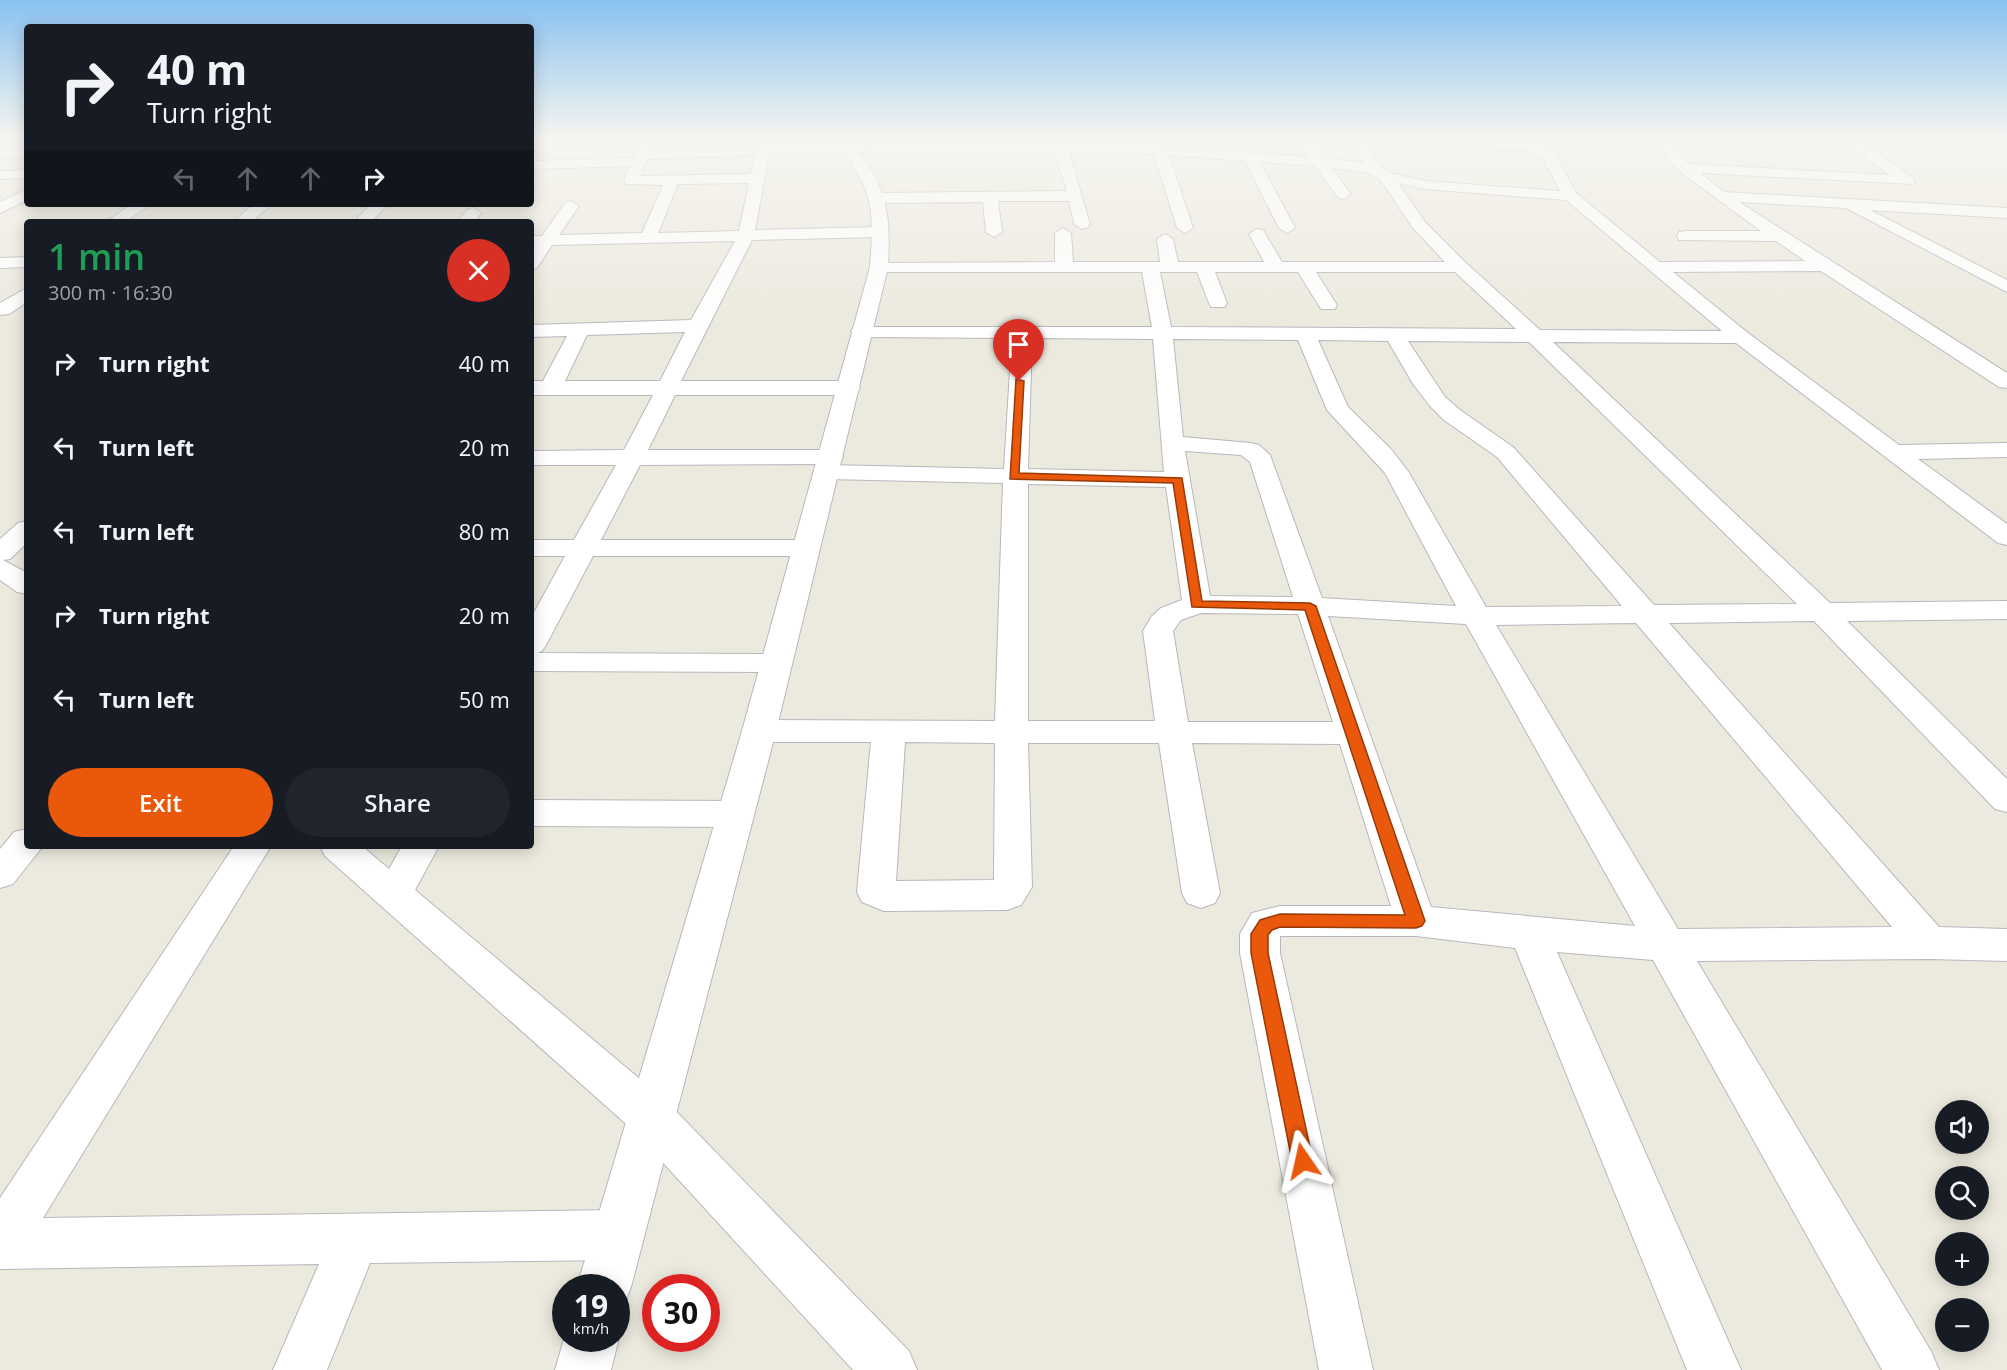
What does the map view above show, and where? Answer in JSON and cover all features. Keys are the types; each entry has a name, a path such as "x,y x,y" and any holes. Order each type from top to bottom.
{"street":[{"path":"0,208 14,201"},
{"path":"648,238 664,201"},
{"path":"534,640 585,548 746,235 753,201"},
{"path":"607,1274 759,731 849,388 861,331 879,267 878,201"},
{"path":"990,201 994,232"},
{"path":"1077,201 1082,224"},
{"path":"1179,201 1185,228"},
{"path":"1276,201 1287,228"},
{"path":"1401,201 1419,225 1460,267 1535,336 1823,614 2007,800"},
{"path":"1576,201 1741,337 1894,452 2001,528"},
{"path":"1726,201 1823,266 2007,382"},
{"path":"1822,201 2007,213"},
{"path":"1937,201 1950,210"},
{"path":"1844,202 2007,287"},
{"path":"534,255 539,240 571,206"},
{"path":"119,219 137,207"},
{"path":"245,219 260,207"},
{"path":"365,219 377,207"},
{"path":"1989,212 2007,220"},
{"path":"539,240 880,232"},
{"path":"1063,233 1064,267"},
{"path":"1257,234 1276,267"},
{"path":"1685,236 1779,236"},
{"path":"1165,239 1160,267 1172,443 1197,604"},
{"path":"1655,267 1823,266"},
{"path":"879,267 1460,267"},
{"path":"981,286 982,267"},
{"path":"1204,267 1218,303"},
{"path":"1304,267 1328,305"},
{"path":"1,310 24,296"},
{"path":"1,310 24,310"},
{"path":"534,332 698,326"},
{"path":"541,388 580,330"},
{"path":"861,331 1163,335 1741,337"},
{"path":"889,732 876,892 884,896 989,897 1007,895 1013,887 1011,732 1014,476 1022,334"},
{"path":"1305,334 1338,410 1389,461 1665,945 1912,1370"},
{"path":"1395,335 1438,402 1453,416 1488,436 1505,452 1929,943"},
{"path":"541,388 668,386 849,388"},
{"path":"1172,443 1241,448 1251,450 1257,455 1416,921"},
{"path":"1894,452 2007,450"},
{"path":"534,458 632,458 829,464 1014,476 1178,480"},
{"path":"0,553 24,532"},
{"path":"534,548 807,548"},
{"path":"0,568 24,584"},
{"path":"1201,893 1172,733 1158,631 1162,622 1171,614 1197,604 1310,606 1476,616 2004,612"},
{"path":"534,662 776,663"},
{"path":"759,731 1353,733"},
{"path":"534,813 736,814"},
{"path":"0,874 24,846"},
{"path":"0,1243 252,849"},
{"path":"342,849 650,1116 890,1370"},
{"path":"394,894 418,849"},
{"path":"1346,1370 1260,953 1260,934 1266,924 1280,921 1416,921 1529,934 1665,945 1929,943 2004,948"},
{"path":"1529,934 1714,1370"},
{"path":"0,1243 617,1234"},
{"path":"300,1370 355,1239"},
{"path":"583,1370 588,1352"}],"route":[{"path":"1019,381 1014,476 1178,480 1197,604 1310,606 1416,921 1280,921 1266,924 1260,934 1260,953 1303,1161"}]}
